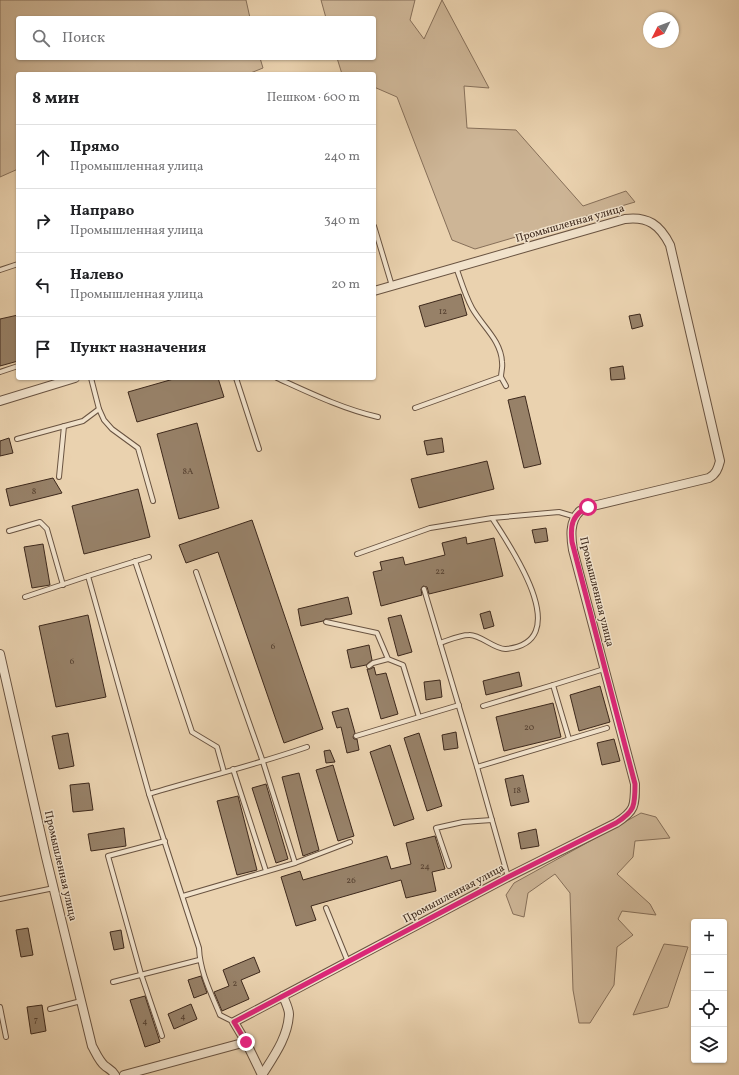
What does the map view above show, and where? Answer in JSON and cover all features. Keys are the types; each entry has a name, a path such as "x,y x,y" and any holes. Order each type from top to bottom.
{"street":[{"name":"Промышленная улица","path":"234,1022 508,877 616,823 627,816 634,806 635,784 572,546 571,532 576,517 580,511 588,507 702,481 710,478 719,468 720,461 670,245 664,234 657,226 646,220 636,217 625,219 376,290"},
{"path":"0,401 68,380"},
{"name":"Промышленная улица","path":"0,654 92,1046 99,1058 106,1066 111,1068 115,1075"},
{"path":"262,1075 278,1050 284,1032 289,1013 283,996"},
{"path":"234,1022 246,1042 262,1075"},
{"path":"124,1075 246,1042"}],"lane":[{"path":"376,233 392,286"},
{"path":"0,270 16,265"},
{"path":"456,267 470,306 492,335 499,347 502,362 501,377 506,386"},
{"path":"0,372 16,367"},
{"path":"415,408 501,377"},
{"path":"92,380 99,409 104,420 112,430 138,448 153,501"},
{"path":"237,380 259,449"},
{"path":"281,380 332,403 378,417"},
{"path":"17,439 83,421 99,409"},
{"path":"59,477 64,426"},
{"path":"357,554 430,528 492,518 559,512 576,517"},
{"path":"440,643 470,634 504,649 524,644 530,640 534,634 538,618 537,607 530,583 523,568 492,518"},
{"path":"9,531 40,522 47,529 63,584"},
{"path":"25,597 148,556"},
{"path":"135,561 192,732 217,747 224,772"},
{"path":"196,572 263,762 295,863"},
{"path":"88,576 149,794 199,948 199,960 220,1015 234,1022"},
{"path":"424,590 459,705 508,877"},
{"path":"326,622 377,633 388,659"},
{"path":"369,666 373,663 388,659 403,665 419,717"},
{"path":"483,706 604,669"},
{"path":"553,685 569,739"},
{"path":"356,736 459,705"},
{"path":"477,767 607,728"},
{"path":"149,794 233,769 263,762 307,747"},
{"path":"233,769 266,871"},
{"path":"449,866 436,828 463,822 492,820"},
{"path":"162,1036 141,974 108,856 165,841"},
{"path":"183,896 295,863 350,842"},
{"path":"0,899 54,888"},
{"path":"326,908 348,962"},
{"path":"113,982 199,960"},
{"path":"50,1008 81,1001"},
{"path":"0,1007 6,1037"}],"shaded area":[{"path":"0,0 246,0 250,16 16,16 16,60 261,60 263,68 253,72 16,72 16,170 0,177"},
{"path":"321,0 415,0 410,20 424,39 442,0 489,88 464,86 467,128 516,130 583,206 626,191 635,202 475,249 452,240 397,97 376,88 376,72 341,72 338,60 376,60 376,16 325,16"},
{"path":"641,813 656,817 670,838 635,841 633,857 617,874 650,904 656,915 622,911 618,919 633,935 617,947 614,985 590,1023 579,1023 573,990 570,893 555,874 528,893 524,917 513,914 506,895 514,883"},
{"path":"664,944 688,947 668,1007 633,1015"}],"building":[{"path":"461,294 467,315 425,327 419,306"},
{"path":"640,314 643,326 632,329 629,316"},
{"path":"16,315 16,362 0,366 0,319"},
{"path":"623,366 625,379 611,380 610,368"},
{"path":"170,380 219,380 224,397 137,422 128,392"},
{"path":"525,396 541,464 524,468 508,400"},
{"path":"197,423 219,508 179,519 157,434"},
{"path":"9,438 13,453 0,456 0,441"},
{"path":"442,438 444,452 427,455 424,441"},
{"path":"487,461 494,489 419,508 411,479"},
{"path":"53,478 62,493 10,506 6,489"},
{"path":"138,489 150,537 84,554 72,506"},
{"path":"252,520 323,729 284,743 218,552 186,563 179,545"},
{"path":"546,528 548,541 535,543 532,530"},
{"path":"466,537 467,544 494,538 503,576 429,594 427,587 423,586 421,589 422,595 381,606 373,572 382,570 380,562 403,557 405,565 445,555 442,543"},
{"path":"43,544 50,585 32,588 24,547"},
{"path":"348,597 352,614 325,619 323,621 301,626 298,609"},
{"path":"490,611 494,626 484,629 480,614"},
{"path":"88,615 106,697 56,707 39,626"},
{"path":"401,615 412,652 398,656 388,618"},
{"path":"369,645 372,660 366,665 351,668 347,650"},
{"path":"374,667 376,675 386,673 398,714 381,719 367,669"},
{"path":"519,672 522,686 486,695 483,681"},
{"path":"440,680 442,697 426,700 424,682"},
{"path":"600,686 610,722 579,731 570,695"},
{"path":"553,703 561,737 504,751 496,717"},
{"path":"348,708 355,733 353,737 354,739 357,739 359,750 347,753 341,727 337,728 332,712"},
{"path":"456,732 458,748 444,750 442,735"},
{"path":"68,733 74,766 59,769 52,736"},
{"path":"419,733 442,806 427,811 404,738"},
{"path":"614,739 620,761 602,765 597,743"},
{"path":"390,745 414,819 394,826 370,752"},
{"path":"330,750 335,762 326,763 324,751"},
{"path":"333,765 354,836 338,841 316,770"},
{"path":"299,773 319,850 303,856 282,777"},
{"path":"523,775 529,802 511,806 505,779"},
{"path":"89,783 93,810 73,812 70,785"},
{"path":"266,784 288,859 276,863 252,788"},
{"path":"238,796 257,870 237,875 217,801"},
{"path":"124,828 126,846 91,851 88,834"},
{"path":"536,829 539,846 521,849 518,833"},
{"path":"435,836 445,869 432,872 436,891 406,898 401,880 311,906 316,920 296,926 281,877 300,871 303,880 387,856 391,869 411,864 406,843"},
{"path":"28,928 33,955 21,957 16,930"},
{"path":"121,930 124,948 114,950 110,932"},
{"path":"254,957 260,972 241,980 249,999 222,1011 214,992 229,986 223,970"},
{"path":"201,976 207,993 194,998 188,980"},
{"path":"145,996 160,1042 145,1047 130,1000"},
{"path":"191,1004 197,1019 174,1029 168,1014"},
{"path":"42,1005 46,1031 31,1034 27,1007"}],"route":[{"path":"246,1042 234,1022 508,877 616,823 627,816 634,806 635,784 573,550 571,532 572,525 580,511 588,507"}]}
